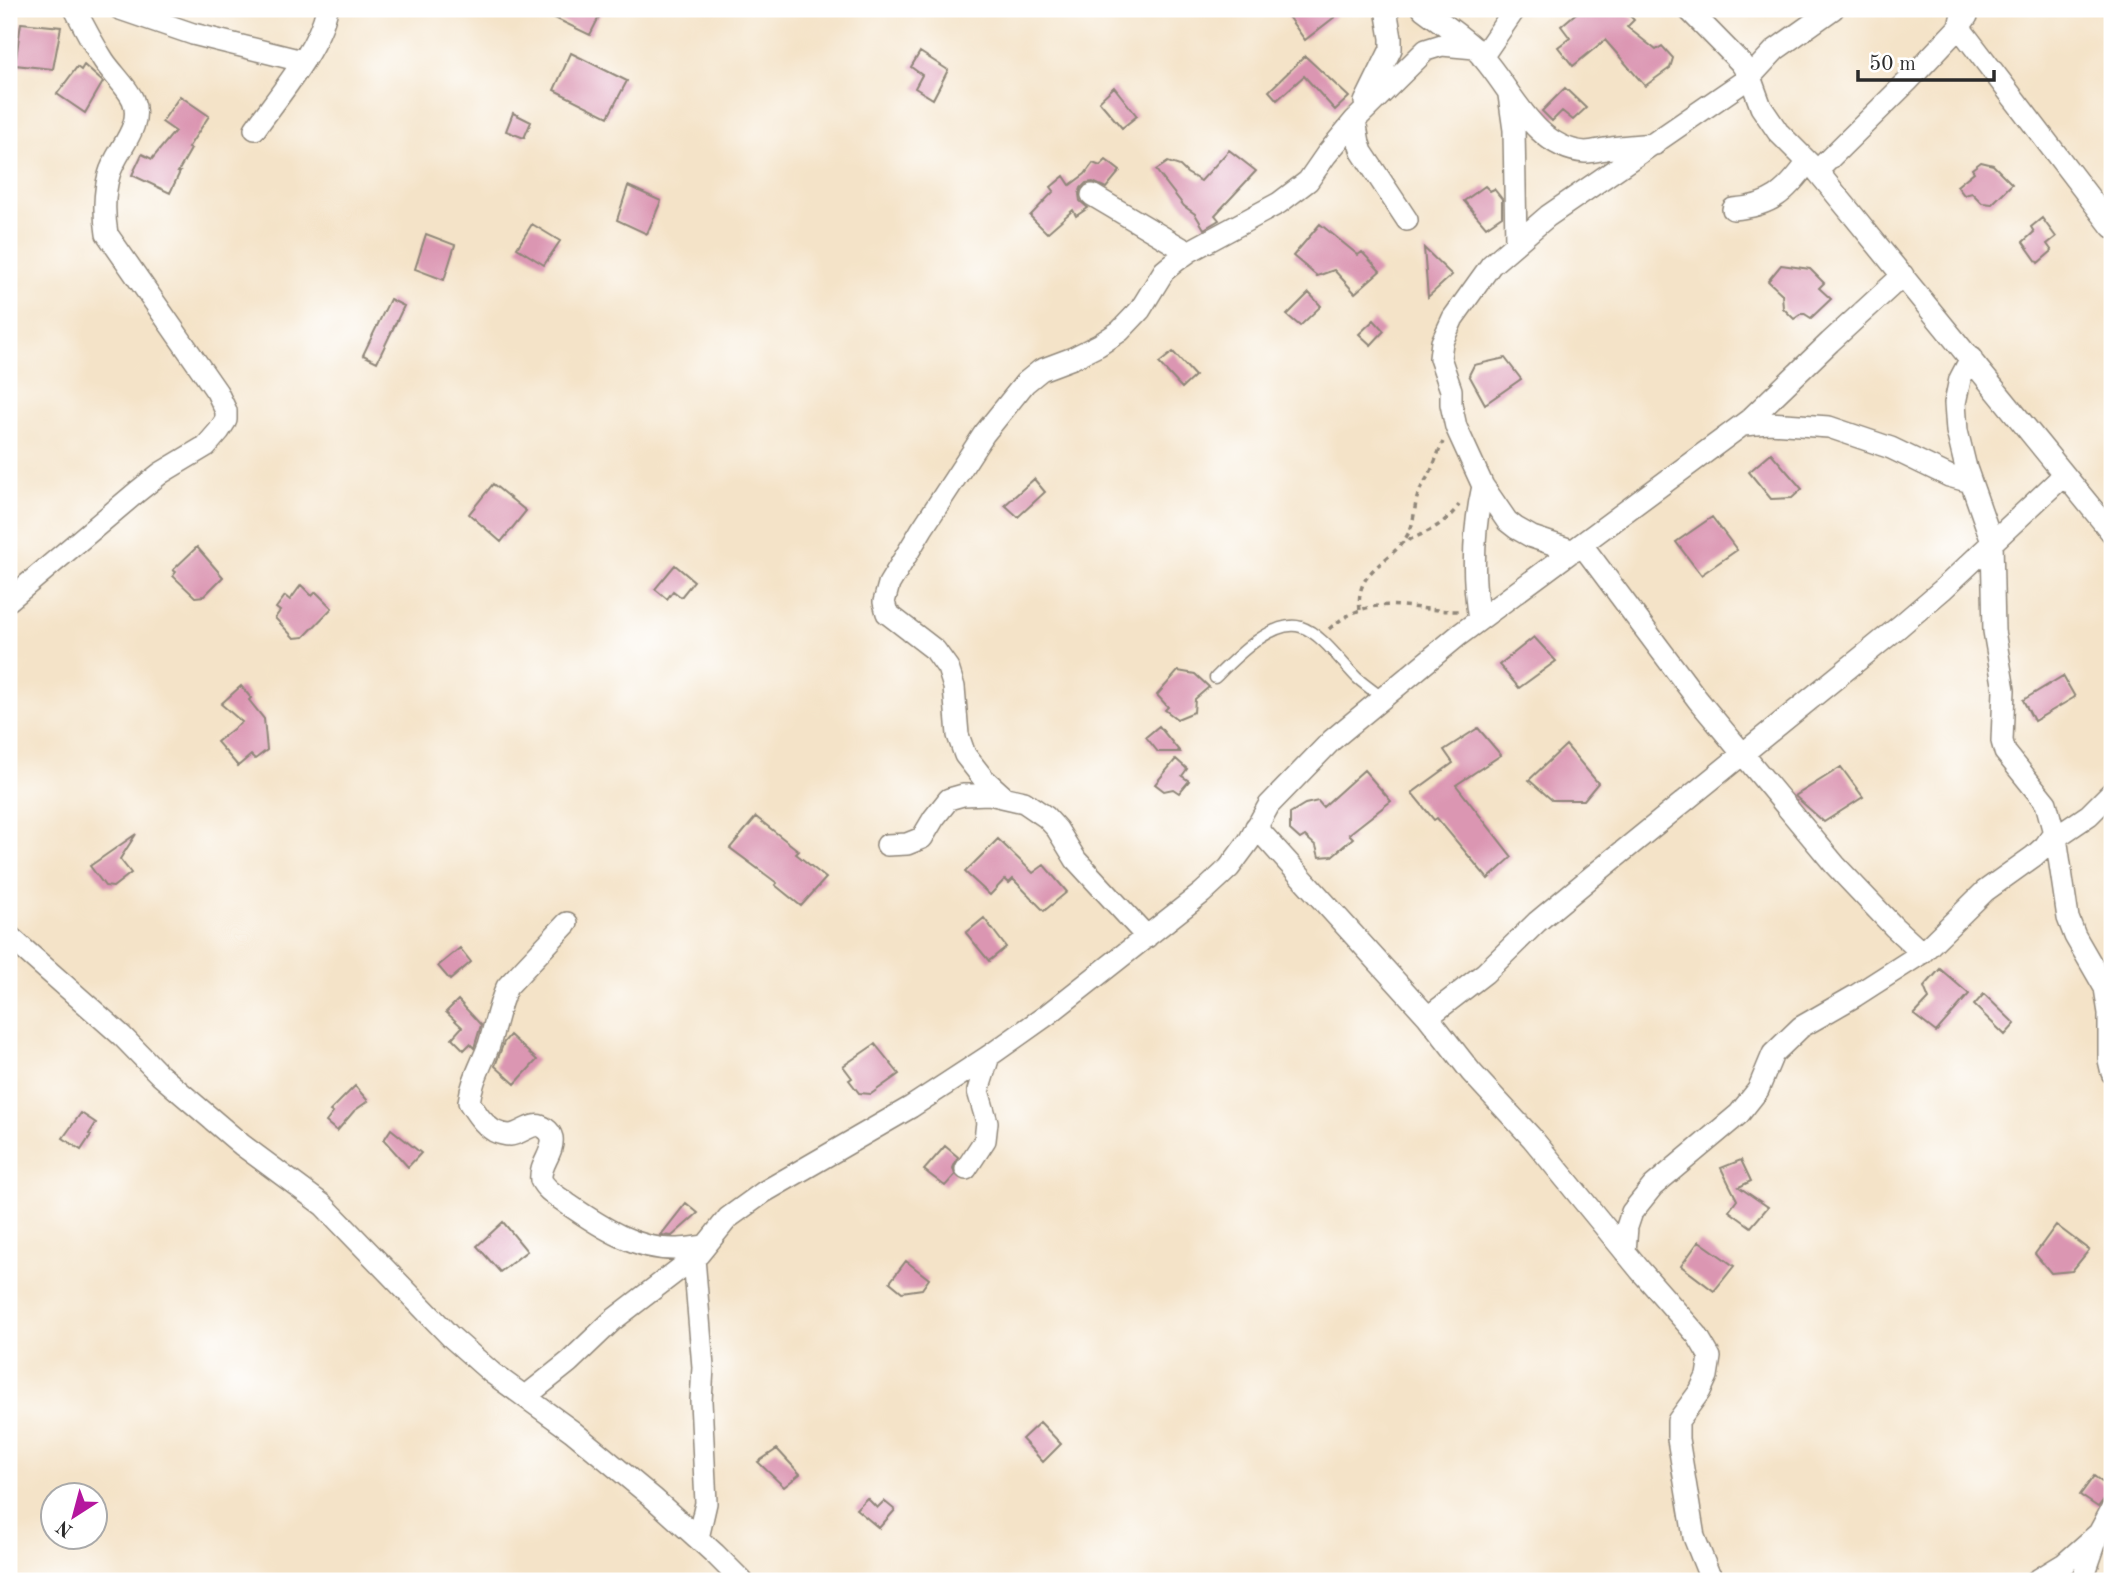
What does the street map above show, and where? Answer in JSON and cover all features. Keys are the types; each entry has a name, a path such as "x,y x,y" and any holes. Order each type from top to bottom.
{"street":[{"path":"9,600 161,473 206,446 226,420 226,411 217,392 107,234 105,223 109,175 119,151 136,125 135,113 133,100 97,51 75,9"},
{"path":"120,9 192,34 302,61"},
{"path":"255,129 291,80 324,22 327,9"},
{"path":"1386,9 1391,49 1357,118 1359,143 1362,152 1407,220"},
{"path":"1423,9 1478,52 1525,114 1560,146 1586,152 1655,144"},
{"path":"1478,52 1515,9"},
{"path":"1688,9 1731,51 1750,77 1760,107 1778,132 1813,167 1903,275 2112,533"},
{"path":"1833,9 1775,50 1750,77 1548,216 1491,265 1453,318 1442,342 1440,358 1451,390 1456,427 1483,488 1507,521 1532,537 1578,548 1835,865 1894,927 1923,953"},
{"path":"1733,208 1763,204 1780,195 1813,167 1972,9"},
{"path":"1961,18 2112,227"},
{"path":"1004,797 983,778 965,755 958,735 954,687 948,668 935,650 887,612 884,602 889,584 922,529 977,445 1025,383 1041,370 1073,359 1120,331 1140,310 1164,271 1188,252 1279,203 1308,181 1357,118 1426,50 1442,45 1478,52"},
{"path":"1508,89 1514,130 1516,243"},
{"path":"1093,195 1188,252"},
{"path":"525,1397 569,1362 613,1321 700,1252 728,1218 764,1192 911,1107 989,1056 1047,1015 1202,893 1229,868 1249,841 1269,805 1332,740 1478,615 1578,548 1743,425 1903,275"},
{"path":"1971,358 1960,379 1955,403 1957,431 1966,468 1992,542 1994,631 2004,690 2002,741 2005,752 2046,803 2065,886 2068,918 2075,936 2105,988 2112,1073"},
{"path":"1743,425 1769,423 1829,427 1891,448 1949,476 1971,482"},
{"path":"1428,1017 1485,973 1537,922 1900,626 2064,475"},
{"path":"1478,615 1475,526 1483,488"},
{"path":"887,845 907,844 922,838 948,799 963,795 989,794 1024,802 1046,817 1076,860 1147,937"},
{"path":"1625,1252 1627,1227 1632,1212 1653,1186 1739,1114 1758,1090 1773,1054 1801,1027 1923,953 1985,891 2034,856 2054,835 2108,806"},
{"path":"1256,827 1428,1017 1471,1072 1540,1147 1697,1335 1710,1357 1707,1376 1678,1421 1678,1439 1694,1537 1714,1581"},
{"path":"567,923 506,987 487,1049 471,1084 469,1102 482,1121 495,1132 511,1135 539,1125 546,1129 552,1138 541,1169 541,1180 553,1194 592,1221 626,1239 651,1246 700,1252"},
{"path":"9,936 122,1036 160,1075 242,1145 323,1205 450,1336 492,1373 572,1431 698,1538 742,1581"},
{"path":"966,1169 985,1140 987,1122 978,1091 989,1056"},
{"path":"698,1538 706,1503 701,1414 703,1367 700,1252"},
{"path":"2082,1581 2099,1533 2112,1509"},
{"path":"2036,1581 2064,1564 2099,1533"}],"lane":[{"path":"1215,678 1265,635 1282,626 1302,627 1319,638 1360,681 1383,698"}],"path":[{"path":"1360,610 1358,599 1363,582 1410,531 1420,489 1430,472 1453,412"},
{"path":"1399,544 1434,529 1451,516 1468,493 1483,488"},
{"path":"1319,638 1345,616 1368,607 1391,605 1478,615"}],"building":[{"path":"536,9 603,9 590,35"},
{"path":"1297,9 1345,9 1305,40 1287,15"},
{"path":"1581,9 1623,9 1634,20 1627,27 1656,50 1662,46 1673,58 1670,68 1645,86 1605,40 1573,66 1558,47 1570,38 1561,26"},
{"path":"21,23 61,27 53,69 15,65"},
{"path":"920,52 948,70 933,99 915,88 922,75 911,67"},
{"path":"571,53 627,81 608,117 554,90"},
{"path":"1305,56 1349,97 1335,110 1304,76 1277,100 1269,91"},
{"path":"84,65 103,82 85,113 57,94 77,67 81,70"},
{"path":"1114,87 1137,116 1122,128 1099,101"},
{"path":"1565,88 1586,108 1573,120 1562,111 1552,121 1542,111"},
{"path":"180,96 209,116 188,148 191,149 170,193 132,175 142,154 152,159 175,131 162,122"},
{"path":"513,113 531,122 524,138 506,131"},
{"path":"1229,150 1256,171 1215,215 1219,220 1204,229 1195,214 1184,206 1156,170 1168,162 1180,166 1201,181"},
{"path":"1106,160 1120,171 1106,188 1093,182 1086,183 1081,188 1080,201 1088,208 1076,216 1073,210 1047,233 1030,216 1054,191 1051,187 1064,176 1070,185 1085,174 1093,163 1100,166"},
{"path":"1981,162 1993,165 2012,184 1992,204 1982,203 1972,193 1964,195 1957,186 1974,172 1972,169"},
{"path":"628,186 661,201 647,234 617,220"},
{"path":"1485,186 1490,191 1494,189 1502,199 1502,216 1486,227 1464,201"},
{"path":"2042,218 2056,237 2047,244 2052,251 2038,263 2023,242 2034,232 2031,227"},
{"path":"532,224 560,241 544,265 517,248"},
{"path":"1320,224 1358,255 1362,252 1380,271 1355,293 1334,270 1317,276 1293,256"},
{"path":"426,234 455,245 444,280 415,269"},
{"path":"1424,248 1452,275 1428,297"},
{"path":"1781,265 1810,269 1824,283 1819,288 1831,299 1811,318 1803,313 1794,319 1783,308 1782,294 1768,281"},
{"path":"1309,293 1321,306 1300,326 1287,315"},
{"path":"390,299 404,306 377,362 363,355"},
{"path":"1374,320 1384,331 1371,345 1359,334"},
{"path":"1173,352 1195,376 1182,388 1159,363"},
{"path":"1505,358 1521,379 1485,404 1469,375 1474,365"},
{"path":"1771,453 1802,489 1792,498 1771,499 1749,472"},
{"path":"1034,479 1045,492 1018,517 1005,505"},
{"path":"493,484 526,511 501,542 469,514"},
{"path":"1712,517 1737,550 1701,575 1676,542"},
{"path":"197,547 223,577 204,596 195,597 173,576 176,572 173,570"},
{"path":"675,565 694,581 681,597 673,591 667,599 655,589"},
{"path":"301,585 312,596 316,592 332,608 304,637 294,638 275,618 280,611 276,608 285,596 290,600"},
{"path":"1534,637 1556,661 1519,688 1499,665"},
{"path":"1178,671 1195,674 1209,687 1195,699 1194,712 1177,719 1165,710 1168,707 1157,695"},
{"path":"2063,676 2075,697 2034,721 2023,700"},
{"path":"241,686 264,719 267,750 255,759 251,755 238,766 217,742 242,722 221,704"},
{"path":"1159,726 1180,752 1158,752 1146,737"},
{"path":"1478,728 1501,755 1456,785 1512,857 1488,879 1437,818 1434,820 1412,793 1453,763 1444,750"},
{"path":"1566,745 1598,783 1584,800 1552,800 1529,780"},
{"path":"1176,759 1187,769 1182,776 1189,781 1179,793 1173,789 1164,791 1155,784"},
{"path":"1841,767 1863,797 1824,822 1795,796"},
{"path":"1364,770 1391,801 1349,834 1353,838 1332,856 1319,857 1316,846 1305,836 1300,839 1290,830 1290,813 1305,804 1318,801 1323,807"},
{"path":"756,817 799,851 796,854 826,878 801,906 775,885 777,883 730,848"},
{"path":"136,834 120,859 131,873 113,887 105,886 90,866"},
{"path":"998,839 1033,873 1044,865 1067,892 1044,911 1013,879 1009,883 1005,879 990,895 965,872"},
{"path":"984,918 1006,947 989,961 966,933"},
{"path":"460,948 471,962 450,980 438,966"},
{"path":"1940,969 1969,994 1936,1032 1914,1015 1929,999 1924,987"},
{"path":"1984,994 2015,1024 2005,1035 1974,1005"},
{"path":"458,1000 481,1025 474,1048 470,1044 464,1050 452,1038 462,1027 446,1012"},
{"path":"510,1035 537,1060 515,1084 495,1066 504,1042"},
{"path":"875,1044 899,1074 871,1094 859,1093 843,1066"},
{"path":"355,1086 368,1101 354,1111 337,1131 326,1122 333,1113 330,1111"},
{"path":"81,1113 96,1123 81,1150 63,1138"},
{"path":"391,1129 421,1153 408,1167 384,1140"},
{"path":"945,1146 958,1157 953,1168 955,1175 945,1186 924,1170"},
{"path":"1741,1160 1751,1181 1739,1187 1768,1207 1751,1227 1729,1211 1737,1200 1721,1168"},
{"path":"686,1203 698,1213 672,1236 661,1235"},
{"path":"503,1222 527,1251 500,1272 477,1246"},
{"path":"2056,1225 2089,1250 2072,1271 2051,1273 2035,1254"},
{"path":"1699,1241 1734,1266 1714,1291 1681,1266"},
{"path":"906,1261 929,1279 922,1289 902,1292 890,1282"},
{"path":"1040,1422 1061,1444 1043,1462 1022,1439"},
{"path":"777,1449 800,1474 784,1487 758,1462"},
{"path":"2094,1476 2112,1490 2112,1496 2105,1498 2098,1507 2080,1495"},
{"path":"867,1498 877,1508 884,1501 895,1510 879,1528 856,1509"}]}
